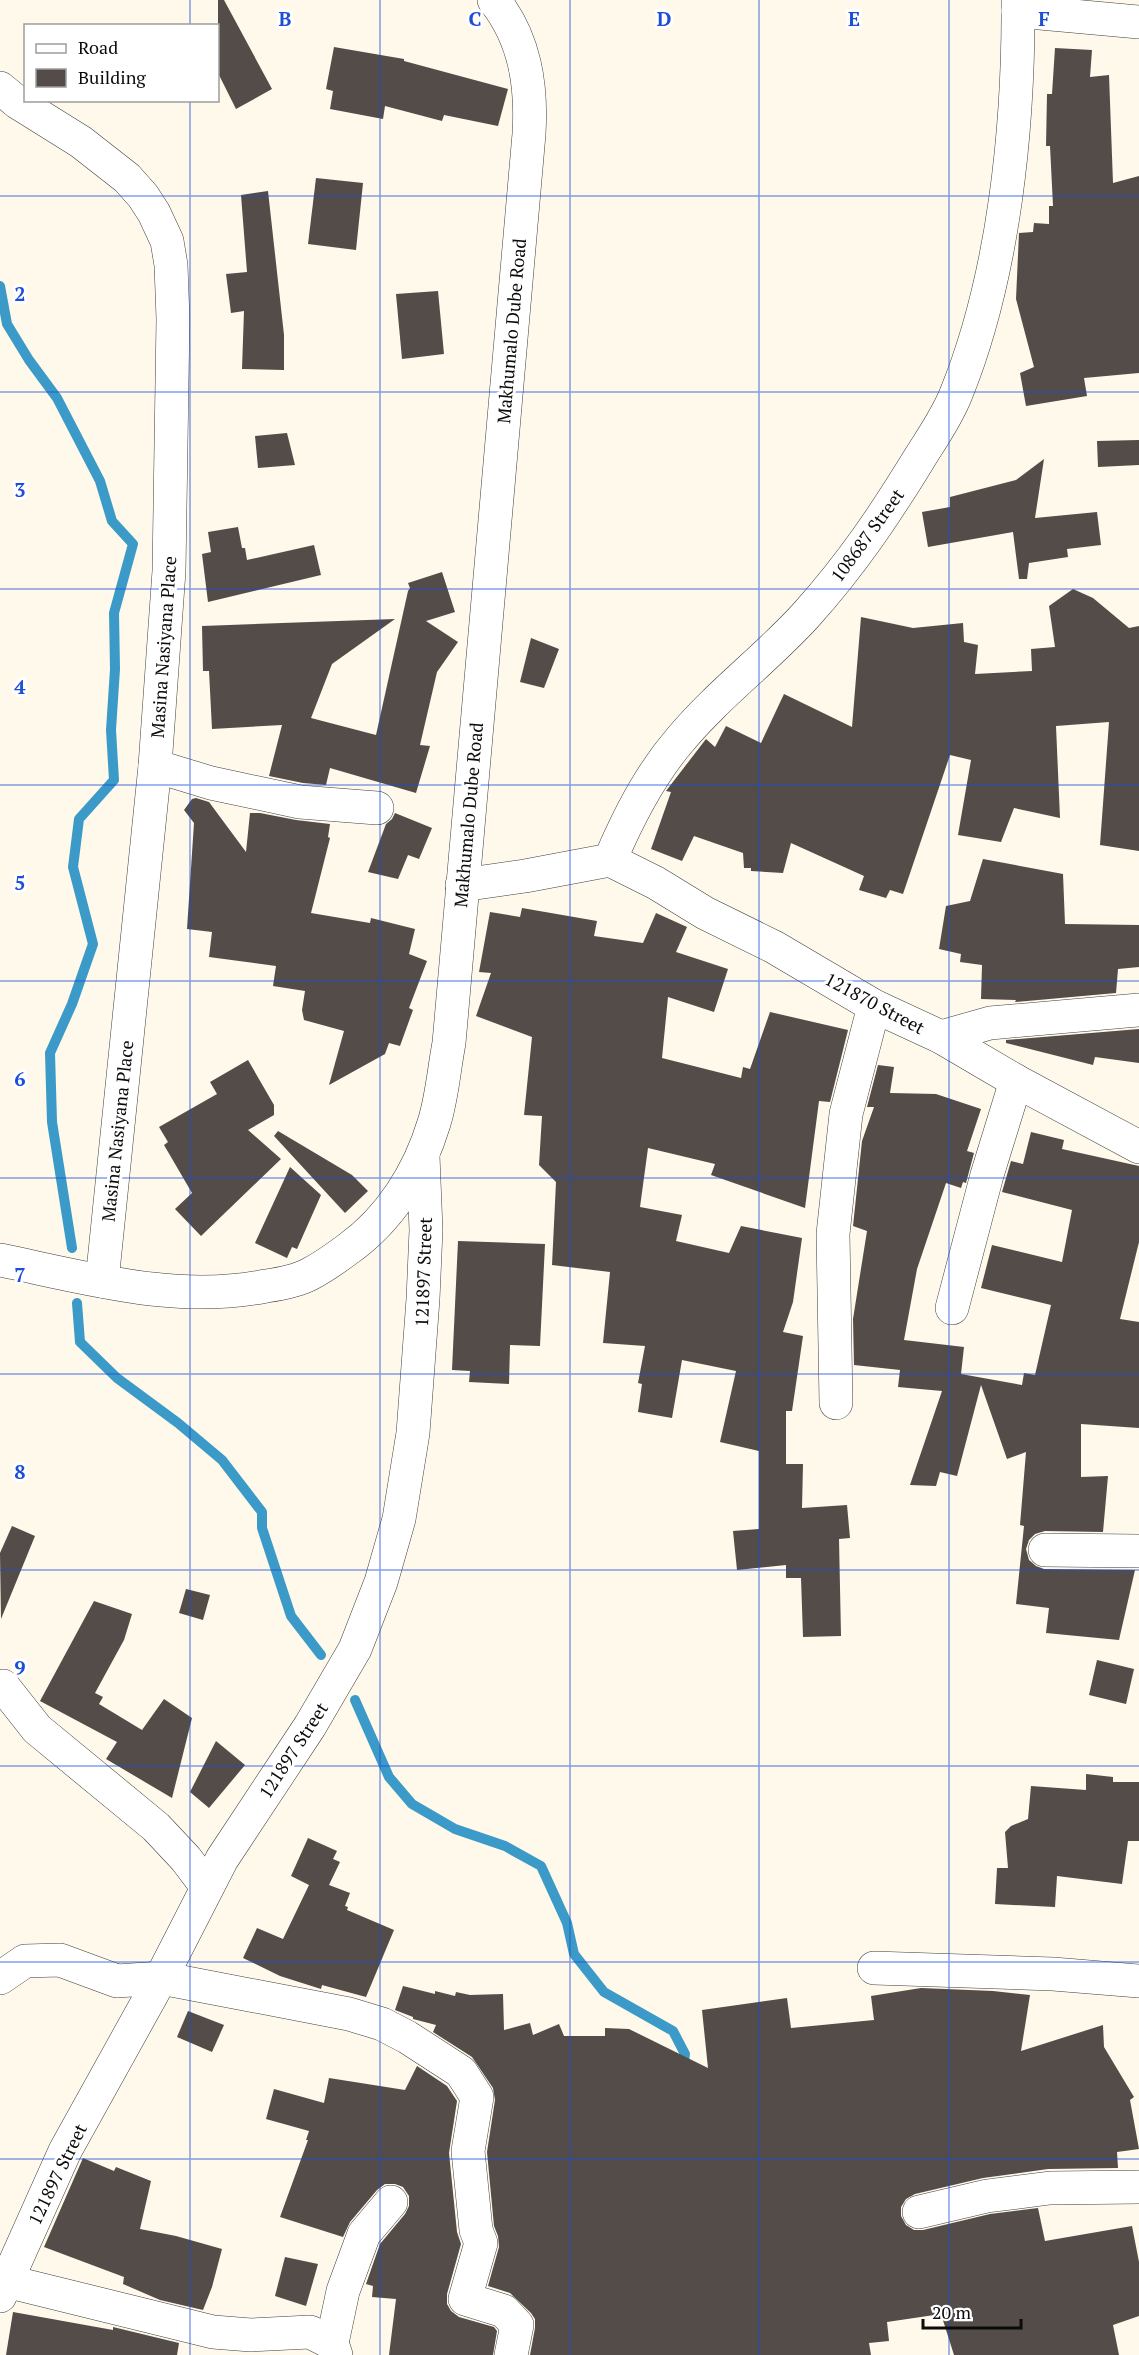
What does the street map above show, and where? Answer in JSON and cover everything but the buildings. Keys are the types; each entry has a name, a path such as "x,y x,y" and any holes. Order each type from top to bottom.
{"street":[{"name":"Makhumalo Dube Road","path":"0,1260 159,1290 201,1292 246,1290 280,1284 309,1275 366,1236 391,1208 423,1156 435,1121 448,1043 531,99 526,69 516,37 494,0"},
{"path":"1018,6 1139,22"},
{"name":"108687 Street","path":"610,860 647,785 679,741 725,692 804,617 847,568 880,523 955,396 985,307 997,248 1015,117 1018,6"},
{"name":"Masina Nasiyana Place","path":"0,88 17,102 81,141 127,178 143,196 167,241 173,290 170,571 155,766 102,1281"},
{"path":"155,766 211,783 300,802 377,808"},
{"path":"462,885 610,860"},
{"name":"121870 Street","path":"610,860 656,883 705,913 774,947 874,1006 941,1037 1016,1081 1139,1147"},
{"path":"836,1402 833,1234 846,1114 874,1006"},
{"path":"941,1037 990,1023 1139,1010"},
{"path":"952,1308 987,1174 1016,1081"},
{"name":"121897 Street","path":"3,2288 65,2151 161,1978 222,1859 310,1726 355,1649 381,1582 399,1519 413,1434 425,1253 423,1156"},
{"path":"1045,1550 1139,1551"},
{"path":"3,1686 37,1729 156,1827 186,1859 207,1887"},
{"path":"0,1978 25,1961 60,1959 117,1981 161,1978 349,2014 382,2024 461,2072 477,2097 468,2151 476,2230 481,2243 465,2299 504,2311 517,2325 511,2355"},
{"path":"874,1968 1053,1974 1139,1981"},
{"path":"919,2212 987,2196 1039,2189 1139,2187"},
{"path":"3,2288 213,2332 251,2335 310,2332 334,2349 343,2291 364,2234 391,2202"}],"waterway":[{"path":"0,286 7,324 29,360 57,398 100,481 112,521 133,544 114,613 115,669 111,730 114,780 79,819 73,867 93,944 72,1004 50,1053 52,1122 72,1248"},
{"path":"77,1303 80,1342 117,1378 178,1423 222,1460 262,1512 262,1528 291,1616 321,1655"},
{"path":"355,1700 389,1777 412,1804 455,1829 505,1846 541,1866 567,1923 574,1954 604,1992 673,2031 685,2054 683,2070"}]}
